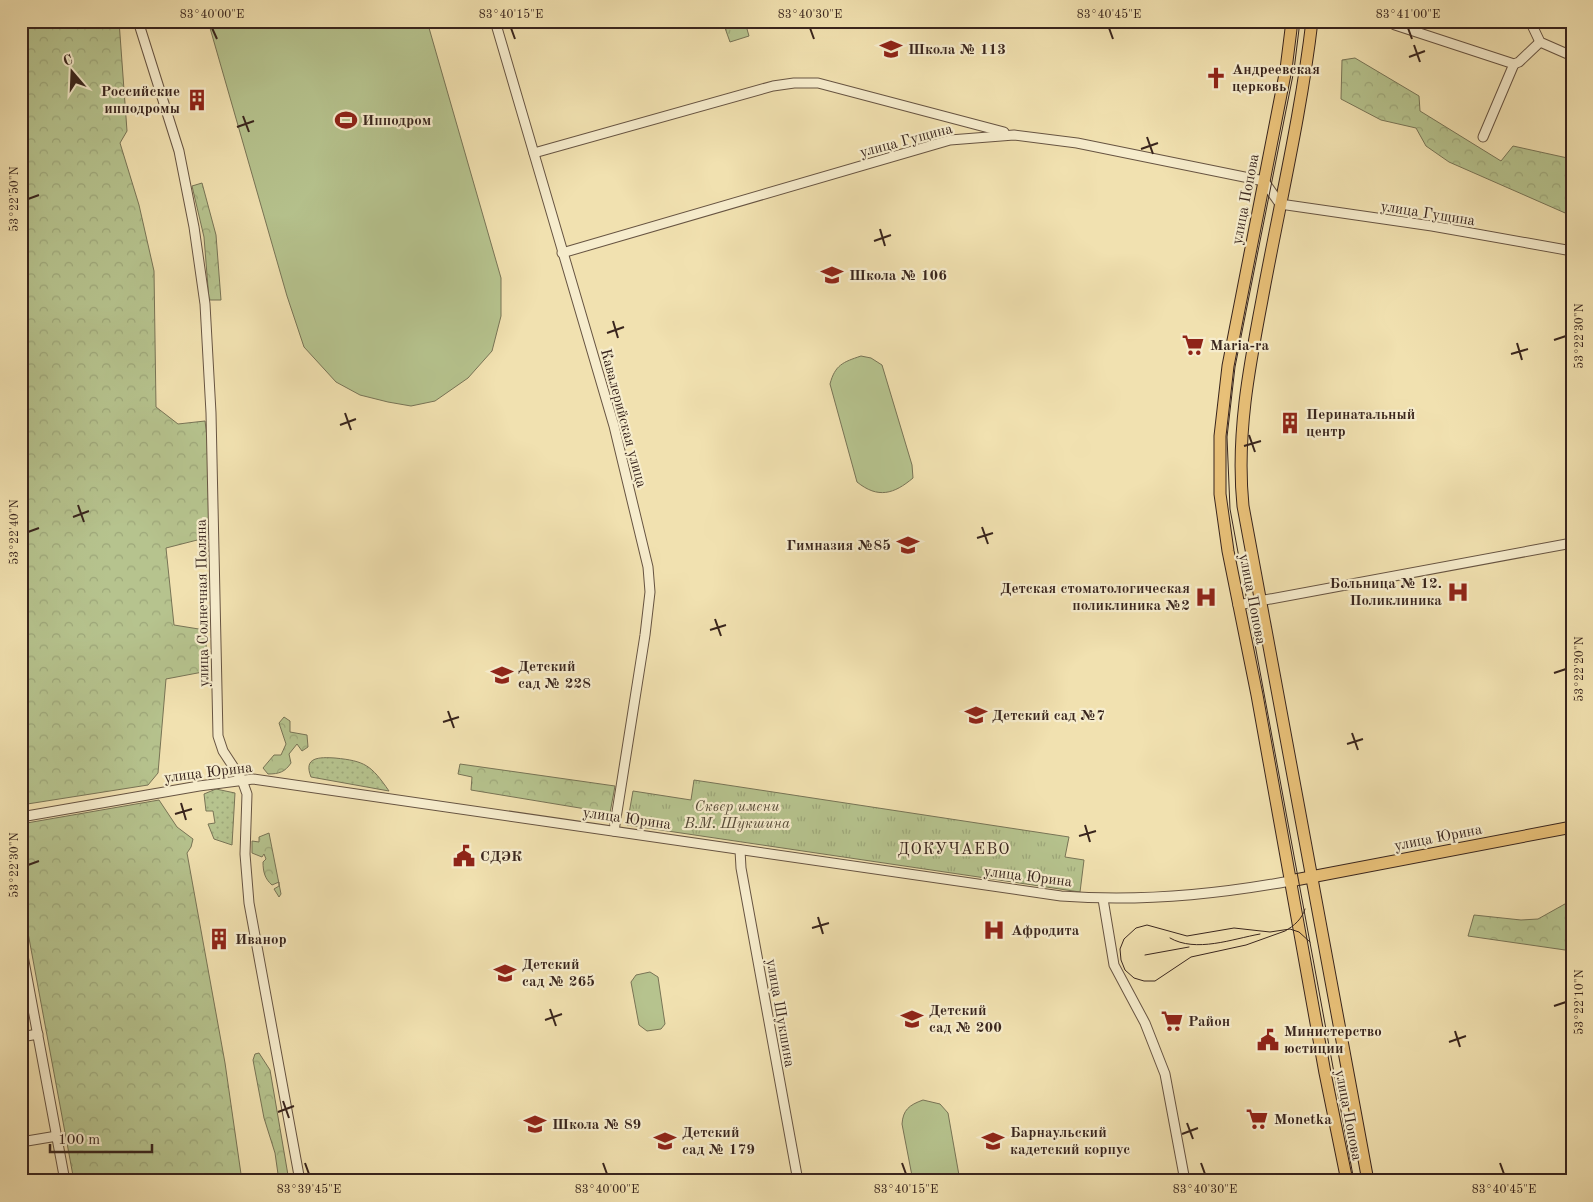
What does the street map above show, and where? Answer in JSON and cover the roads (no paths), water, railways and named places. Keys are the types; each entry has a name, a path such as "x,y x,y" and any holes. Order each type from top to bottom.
{"main road":[{"name":"улица Попова","path":"1292,21 1286,70 1228,366 1220,436 1219,467 1222,513 1238,605 1258,695 1290,881 1346,1181"},
{"name":"улица Попова","path":"1312,21 1306,72 1251,356 1240,458 1243,506 1345,1067 1368,1181"},
{"name":"улица Юрина","path":"1290,881 1572,827"},
{"path":"1325,1073 1345,1067"}],"street":[{"name":"улица Солнечная Поляна","path":"138,21 179,151 194,227 206,304 212,423 218,736 228,762 242,780 247,794 245,854 249,903 300,1181"},
{"name":"Кавалерийская улица","path":"495,21 614,426 646,552 649,578 645,635 614,831"},
{"path":"1394,21 1395,25 1514,64 1520,62 1540,42"},
{"path":"1530,21 1540,42 1572,56"},
{"path":"1483,137 1514,64"},
{"path":"534,153 773,86 794,83 818,83 1014,135"},
{"name":"улица Гущина","path":"562,253 950,140 1014,135 1110,148 1264,181"},
{"path":"1264,181 1280,204"},
{"name":"улица Гущина","path":"1280,204 1432,226 1572,251"},
{"path":"1238,605 1572,543"},
{"name":"улица Юрина","path":"21,817 242,780 310,787 1032,893 1103,899 1203,894 1290,881"},
{"name":"улица Шукшина","path":"740,850 741,868 798,1181"},
{"path":"1103,899 1114,965 1145,1023 1165,1074 1185,1181"},
{"path":"21,945 65,1181"},
{"path":"21,1037 38,1034"},
{"path":"21,1142 57,1136"}],"tram line":[{"path":"1300,21 1294,70 1235,367 1227,437 1230,509 1354,1181"},
{"path":"1305,909 1297,922 1292,927 1288,929 1285,931 1246,945 1191,957 1155,981 1144,981 1134,978 1125,970 1121,960 1120,949 1124,939 1136,928 1147,925 1187,936 1234,928 1270,932 1290,929 1299,932 1310,942"},
{"path":"1170,938 1180,942 1203,945 1260,934"},
{"path":"1145,955 1189,947"}],"place":[{"name":"Школа № 113","path":"891,49"},
{"name":"Андреевская церковь","path":"1216,78"},
{"name":"Российские ипподромы","path":"197,100"},
{"name":"Ипподром","path":"346,120"},
{"name":"Школа № 106","path":"832,275"},
{"name":"Maria-ra","path":"1193,345"},
{"name":"Перинатальный центр","path":"1290,423"},
{"name":"Гимназия №85","path":"908,545"},
{"name":"Больница № 12. Поликлиника","path":"1458,592"},
{"name":"Детская стоматологическая поликлиника №2","path":"1206,597"},
{"name":"Детский сад № 228","path":"502,675"},
{"name":"Детский сад №7","path":"976,715"},
{"name":"СДЭК","path":"464,856"},
{"name":"Афродита","path":"994,930"},
{"name":"Иванор","path":"219,939"},
{"name":"Детский сад № 265","path":"505,973"},
{"name":"Детский сад № 200","path":"912,1019"},
{"name":"Район","path":"1172,1021"},
{"name":"Министерство юстиции","path":"1268,1040"},
{"name":"Monetka","path":"1257,1119"},
{"name":"Школа № 89","path":"535,1124"},
{"name":"Детский сад № 179","path":"665,1141"},
{"name":"Барнаульский кадетский корпус","path":"993,1141"}],"district":[{"name":"ДОКУЧАЕВО","path":"954,848"}],"park label":[{"name":"Сквер имени В.М. Шукшина","path":"737,814"}]}
